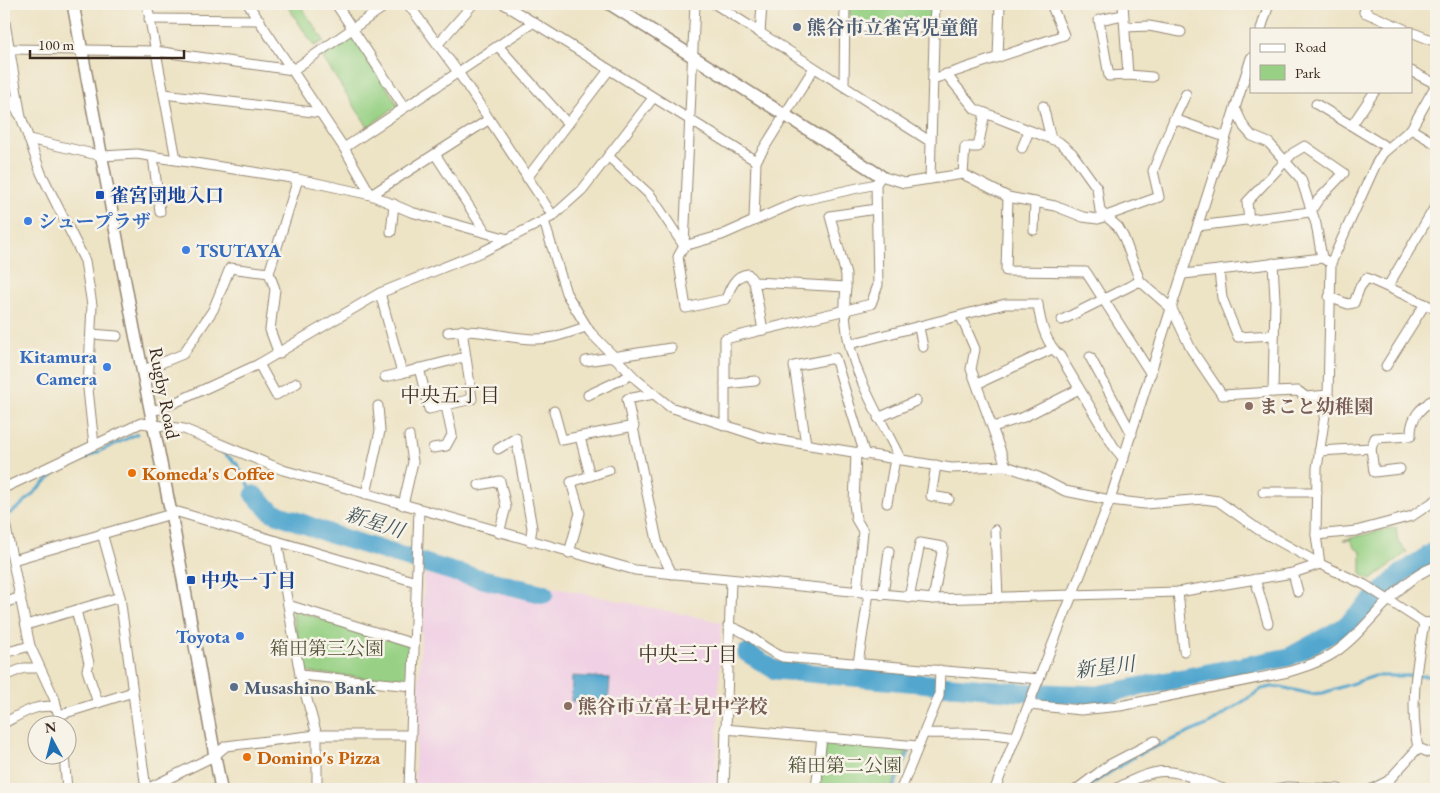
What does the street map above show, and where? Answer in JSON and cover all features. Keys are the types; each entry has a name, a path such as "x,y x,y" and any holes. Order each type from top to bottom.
{"street":[{"name":"Rugby Road","path":"73,4 171,512 221,789"},
{"path":"146,4 176,159"},
{"path":"248,4 344,148 371,195"},
{"path":"336,4 404,107"},
{"path":"10,49 155,52 293,70 388,4"},
{"path":"408,4 458,72 553,216"},
{"path":"438,44 473,4"},
{"path":"504,4 756,161"},
{"path":"610,4 785,116 878,180"},
{"path":"695,4 684,246 678,257 686,308 726,299 731,284 743,275 748,274 754,282 763,330"},
{"path":"715,4 931,142"},
{"path":"760,33 762,4"},
{"path":"844,86 845,4"},
{"path":"930,179 936,4"},
{"path":"998,57 1000,4"},
{"path":"933,79 1064,35 1051,4"},
{"path":"1123,4 1128,75"},
{"path":"1261,28 1269,4"},
{"path":"1367,4 1364,12 1402,28"},
{"path":"1123,15 1099,20 1110,76 1128,75 1152,78"},
{"path":"4,17 21,117 42,173 85,261 92,305 88,389 94,446"},
{"path":"149,20 260,20"},
{"path":"344,148 534,22"},
{"path":"1125,27 1149,26 1181,32"},
{"path":"845,27 934,28"},
{"path":"1412,32 1436,42"},
{"path":"498,46 568,124"},
{"path":"995,789 1074,595 1110,500 1184,274 1250,61"},
{"path":"754,221 756,161 814,68"},
{"path":"527,178 609,70"},
{"path":"1320,564 1316,535 1317,492 1319,451 1328,395 1331,263 1374,166 1388,148 1411,129 1436,85 1412,71"},
{"path":"946,74 975,109 1051,139 1072,153 1097,188 1100,211 1118,227 1124,238 1140,281 1172,309 1191,349 1222,395 1298,391 1306,397 1328,395"},
{"path":"4,91 21,117"},
{"path":"1352,125 1374,92"},
{"path":"164,94 321,113"},
{"path":"684,246 722,235 799,201 878,180 904,183 963,174 1008,197 1054,206 1083,217 1098,219 1105,217 1159,197 1153,171 1186,94"},
{"path":"151,410 161,409 279,354 380,293 484,251 553,216 582,190 653,98"},
{"path":"1316,104 1388,148"},
{"path":"1043,106 1051,139"},
{"path":"1235,108 1244,127 1252,136 1269,143 1301,179 1310,212 1316,224 1322,258"},
{"path":"963,174 965,146 978,147 985,113"},
{"path":"1174,119 1225,137"},
{"path":"371,195 488,120"},
{"path":"1411,129 1436,144"},
{"path":"1022,148 1029,131"},
{"path":"29,139 102,156 137,154 298,179 371,195 440,221 485,231 508,239"},
{"path":"1198,226 1249,220 1310,212 1318,200 1344,173 1305,146 1293,153 1286,163 1247,202 1249,220"},
{"path":"435,154 485,231"},
{"path":"153,156 160,212"},
{"path":"608,156 651,196 684,246"},
{"path":"279,354 270,330 275,290 269,273 298,179"},
{"path":"725,426 725,340 871,304 878,286 876,209 878,180"},
{"path":"1008,197 1006,271 1086,272 1151,374"},
{"path":"1034,230 1035,202"},
{"path":"391,232 394,204"},
{"path":"1388,286 1436,206"},
{"path":"876,209 830,216 846,275 843,312 853,360 898,459 887,503"},
{"path":"544,221 566,293 586,327 632,375 670,407 761,437 951,468 1006,466 1038,477 1065,491 1110,500 1145,504 1204,499 1218,501 1259,530 1320,564 1365,585 1424,623 1436,622"},
{"path":"1184,274 1322,258 1331,263"},
{"path":"1273,263 1273,392"},
{"path":"144,370 183,354 213,310 230,268 269,273"},
{"path":"1219,270 1222,298 1238,337 1274,334"},
{"path":"1329,296 1348,304 1354,303 1360,287 1367,278 1433,305 1386,366"},
{"path":"1062,320 1140,281"},
{"path":"754,282 846,287"},
{"path":"380,293 402,373"},
{"path":"850,344 961,317 1004,304 1038,304 1040,320 1052,349 1060,356 1114,447 1124,459"},
{"path":"961,317 975,350 971,369 1006,466"},
{"path":"448,332 479,330 534,339 560,335 586,327"},
{"path":"918,328 923,347"},
{"path":"419,368 429,409 472,399 462,330"},
{"path":"91,334 117,336"},
{"path":"586,361 672,348"},
{"path":"977,384 1052,349"},
{"path":"385,377 466,357"},
{"path":"1090,357 1132,434"},
{"path":"806,444 794,366 835,358 861,454 854,504 856,519 863,531 857,591"},
{"path":"259,364 276,395 297,383"},
{"path":"588,396 632,375"},
{"path":"725,384 755,381"},
{"path":"993,426 1024,417 1078,389"},
{"path":"654,394 627,399 658,545 672,574"},
{"path":"878,418 916,400"},
{"path":"1400,469 1374,472 1371,448 1375,438 1411,436 1411,425 1418,412 1433,400 1436,411"},
{"path":"366,494 380,431 378,406"},
{"path":"433,448 446,446 452,435 446,406"},
{"path":"554,411 562,440 634,426"},
{"path":"4,488 142,423 154,423 184,429 283,470 569,553 635,570 933,599 1178,592 1293,573 1320,564"},
{"path":"403,505 413,462 409,436"},
{"path":"580,437 590,476"},
{"path":"498,449 516,438 532,528 530,541"},
{"path":"1319,451 1371,448"},
{"path":"936,465 931,496 949,499"},
{"path":"569,553 580,513 571,482 609,470"},
{"path":"479,484 500,481 506,507 499,533"},
{"path":"1264,492 1317,492"},
{"path":"1316,535 1356,531 1412,516 1436,500"},
{"path":"409,789 419,510"},
{"path":"14,560 171,512 186,512 416,582"},
{"path":"5,521 30,646 59,716"},
{"path":"995,530 998,598"},
{"path":"102,532 120,596 146,789 214,756 226,746 317,735 411,734"},
{"path":"277,541 300,675 317,735 317,789"},
{"path":"909,598 920,543 943,547 933,599"},
{"path":"883,595 889,551"},
{"path":"1029,705 1081,710 1120,706 1288,672 1315,663 1334,653 1353,638 1410,580 1436,566"},
{"path":"1293,573 1298,592"},
{"path":"1255,579 1268,623"},
{"path":"724,789 731,580"},
{"path":"1178,592 1184,651"},
{"path":"858,663 869,593"},
{"path":"26,625 120,596"},
{"path":"4,603 21,597"},
{"path":"288,606 414,644"},
{"path":"76,610 89,663 87,670 98,703"},
{"path":"1418,748 1414,730 1414,686 1424,623"},
{"path":"728,626 744,630 768,651 783,657 1039,679"},
{"path":"4,653 30,646"},
{"path":"4,676 24,668 39,668"},
{"path":"901,789 939,695 940,670"},
{"path":"300,675 412,686"},
{"path":"4,723 33,708 45,705 58,711 98,703 133,692"},
{"path":"725,729 918,746"},
{"path":"924,733 973,735 990,732 1015,737"},
{"path":"816,789 822,737"},
{"path":"1076,789 1109,765 1156,741"},
{"path":"1418,748 1436,755"},
{"path":"1372,789 1388,781 1418,748"},
{"path":"65,766 67,789"},
{"path":"1116,789 1152,771 1173,771 1223,789"},
{"path":"1189,789 1195,779"},
{"path":"1276,789 1287,787 1339,789"}],"shaded area":[{"name":"熊谷市立富士見中学校","path":"424,574 542,597 548,588 552,587 721,622 716,789 414,789"}],"green space":[{"path":"286,4 300,4 324,41 314,46"},
{"path":"850,4 931,4 931,28 849,24"},
{"path":"353,35 398,105 368,127 321,55"},
{"path":"4,43 14,98 4,84"},
{"path":"1396,527 1398,542 1407,552 1371,580 1361,574 1361,552 1354,547 1351,540 1343,540"},
{"name":"箱田第三公園","path":"292,610 410,645 410,682 303,672"},
{"name":"箱田第二公園","path":"825,740 908,748 891,789 820,789"}],"water":[{"path":"572,676 610,678 608,704 571,701"}],"waterway":[{"name":"新星川","path":"4,517 18,508 57,471 137,434"},
{"name":"新星川","path":"220,450 237,464 254,495"},
{"name":"新星川","path":"254,495 272,512 336,536 454,572 544,594"},
{"name":"新星川","path":"747,653 775,670 1018,692 1097,695 1289,657 1344,627 1402,573 1436,550"},
{"path":"1139,754 1209,724 1262,689 1281,687 1311,694 1323,693 1375,676 1436,676"},
{"path":"893,789 909,752"},
{"path":"1084,789 1134,757"}],"place":[{"name":"熊谷市立雀宮児童館","path":"797,27"},
{"name":"雀宮団地入口","path":"100,195"},
{"name":"シュープラザ","path":"28,221"},
{"name":"TSUTAYA","path":"186,250"},
{"name":"Kitamura Camera","path":"107,367"},
{"name":"まこと幼稚園","path":"1249,406"},
{"name":"Komeda's Coffee","path":"132,473"},
{"name":"中央一丁目","path":"191,580"},
{"name":"Toyota","path":"240,636"},
{"name":"Musashino Bank","path":"234,687"},
{"name":"熊谷市立富士見中学校","path":"568,706"},
{"name":"Domino's Pizza","path":"247,757"}],"district":[{"name":"中央五丁目","path":"450,395"},
{"name":"中央三丁目","path":"688,654"}]}
